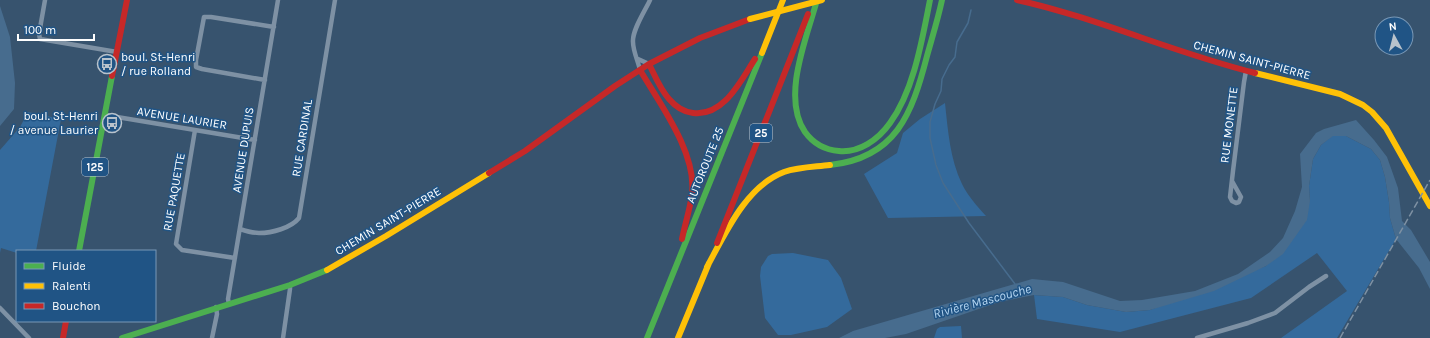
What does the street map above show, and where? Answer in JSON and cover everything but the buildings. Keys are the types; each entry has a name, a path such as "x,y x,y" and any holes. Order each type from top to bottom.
{"main road":[{"name":"125","path":"79,250 127,0"},
{"name":"AUTOROUTE 25","path":"647,338 783,0"},
{"path":"815,0 797,74 795,96 796,111 801,125 811,138 820,145 843,151 860,147 873,140 887,127 896,114 908,87 930,0"},
{"name":"25","path":"678,338 815,0"},
{"name":"CHEMIN SAINT-PIERRE","path":"122,338 216,307 290,285 336,265 486,175 544,138 594,101 649,64 700,38 750,19 784,8 822,0"},
{"path":"707,267 743,207 755,192 768,181 778,175 795,169 838,164 860,159 876,151 892,138 905,121 916,96 942,0"},
{"name":"CHEMIN SAINT-PIERRE","path":"1017,0 1077,15 1181,52 1246,71 1340,94 1355,100 1376,115 1386,126 1430,206"},
{"path":"649,64 665,94 676,106 690,113 705,112 720,106 731,94 765,45"},
{"path":"640,70 683,144 692,172 693,188 691,204 674,270"},
{"path":"62,338 66,322"}],"street":[{"path":"45,0 39,34 40,39 117,52"},
{"name":"AVENUE DUPUIS","path":"228,304 278,0"},
{"name":"RUE CARDINAL","path":"240,229 258,233 268,232 294,224 299,218 335,0"},
{"path":"640,70 633,46 633,35 650,0"},
{"path":"265,80 202,69 196,67 196,60 204,17 274,27"},
{"path":"638,59 649,64"},
{"name":"RUE MONETTE","path":"1232,181 1246,71"},
{"name":"AVENUE LAURIER","path":"105,115 255,140"},
{"name":"RUE PAQUETTE","path":"195,130 176,244 182,250 235,258"},
{"path":"1197,338 1248,323 1275,313 1326,276"},
{"path":"283,338 290,285"},
{"path":"212,338 217,314 216,307"},
{"path":"0,308 29,338"}],"shaded area":[{"path":"945,103 950,145 958,174 967,193 986,216 888,218 864,174 897,153 903,133 920,119"},
{"path":"28,112 61,119 36,250 16,250 16,253 1,248 0,253 0,150 20,127"},
{"path":"1332,136 1346,136 1371,149 1380,160 1385,177 1390,218 1396,239 1337,338 1281,338 1347,291 1317,253 1251,298 1120,332 1037,319 1034,295 1063,297 1087,305 1126,312 1150,310 1266,266 1310,201 1309,186 1313,159 1321,145"},
{"path":"793,253 828,260 841,278 852,309 827,327 791,335 778,335 765,318 760,276 761,267 768,256 772,254"},
{"path":"961,326 962,338 934,338 937,329 940,327"}],"water":[{"path":"0,6 10,37 15,83 14,109 0,126"},
{"name":"Rivière Mascouche","path":"1356,120 1387,157 1398,188 1402,221 1411,230 1430,262 1430,289 1419,268 1396,239 1390,218 1385,177 1380,160 1371,149 1346,136 1333,136 1321,145 1313,159 1309,186 1310,201 1307,220 1283,254 1266,266 1214,291 1150,310 1126,312 1087,305 1063,297 1034,295 999,302 906,334 885,338 839,338 853,331 1032,279 1063,282 1120,301 1142,300 1195,291 1238,274 1270,252 1283,238 1295,211 1302,187 1300,154 1316,133 1324,129"}],"waterway":[{"path":"971,10 968,23 957,42 955,57 942,79 941,91 935,104 930,122 930,138 936,165 943,183 969,223 1015,284"}],"railway":[{"path":"1340,338 1430,180"}],"traffic: fast":[{"path":"817,0 798,67 795,102 798,118 808,136 816,143 824,147 839,151 861,148 874,140 890,123 898,110 916,64 930,0"},
{"path":"830,165 853,161 871,153 886,143 898,130 915,97 942,0"},
{"path":"647,338 762,53"},
{"path":"79,250 112,76"},
{"path":"122,338 290,285 327,270"}],"traffic: slow":[{"path":"762,53 783,0"},
{"path":"750,19 822,0"},
{"path":"1255,73 1340,94 1363,105 1372,112 1386,128 1430,206"},
{"path":"707,267 738,212 758,188 771,179 790,170 830,165"},
{"path":"327,270 489,173"},
{"path":"678,338 709,263"}],"traffic: jam":[{"path":"112,76 127,0"},
{"path":"1017,0 1077,16 1195,56 1255,73"},
{"path":"717,243 808,14"},
{"path":"489,173 525,151 615,86 649,64 700,38 750,19"},
{"path":"649,64 663,91 674,104 683,110 693,113 704,113 723,103 737,86 755,59"},
{"path":"640,70 667,113 689,162 692,178 692,194 682,239"},
{"path":"63,338 66,322"}],"place":[{"name":"boul. St-Henri / rue Rolland","path":"107,64"},
{"name":"boul. St-Henri / avenue Laurier","path":"112,123"}]}
